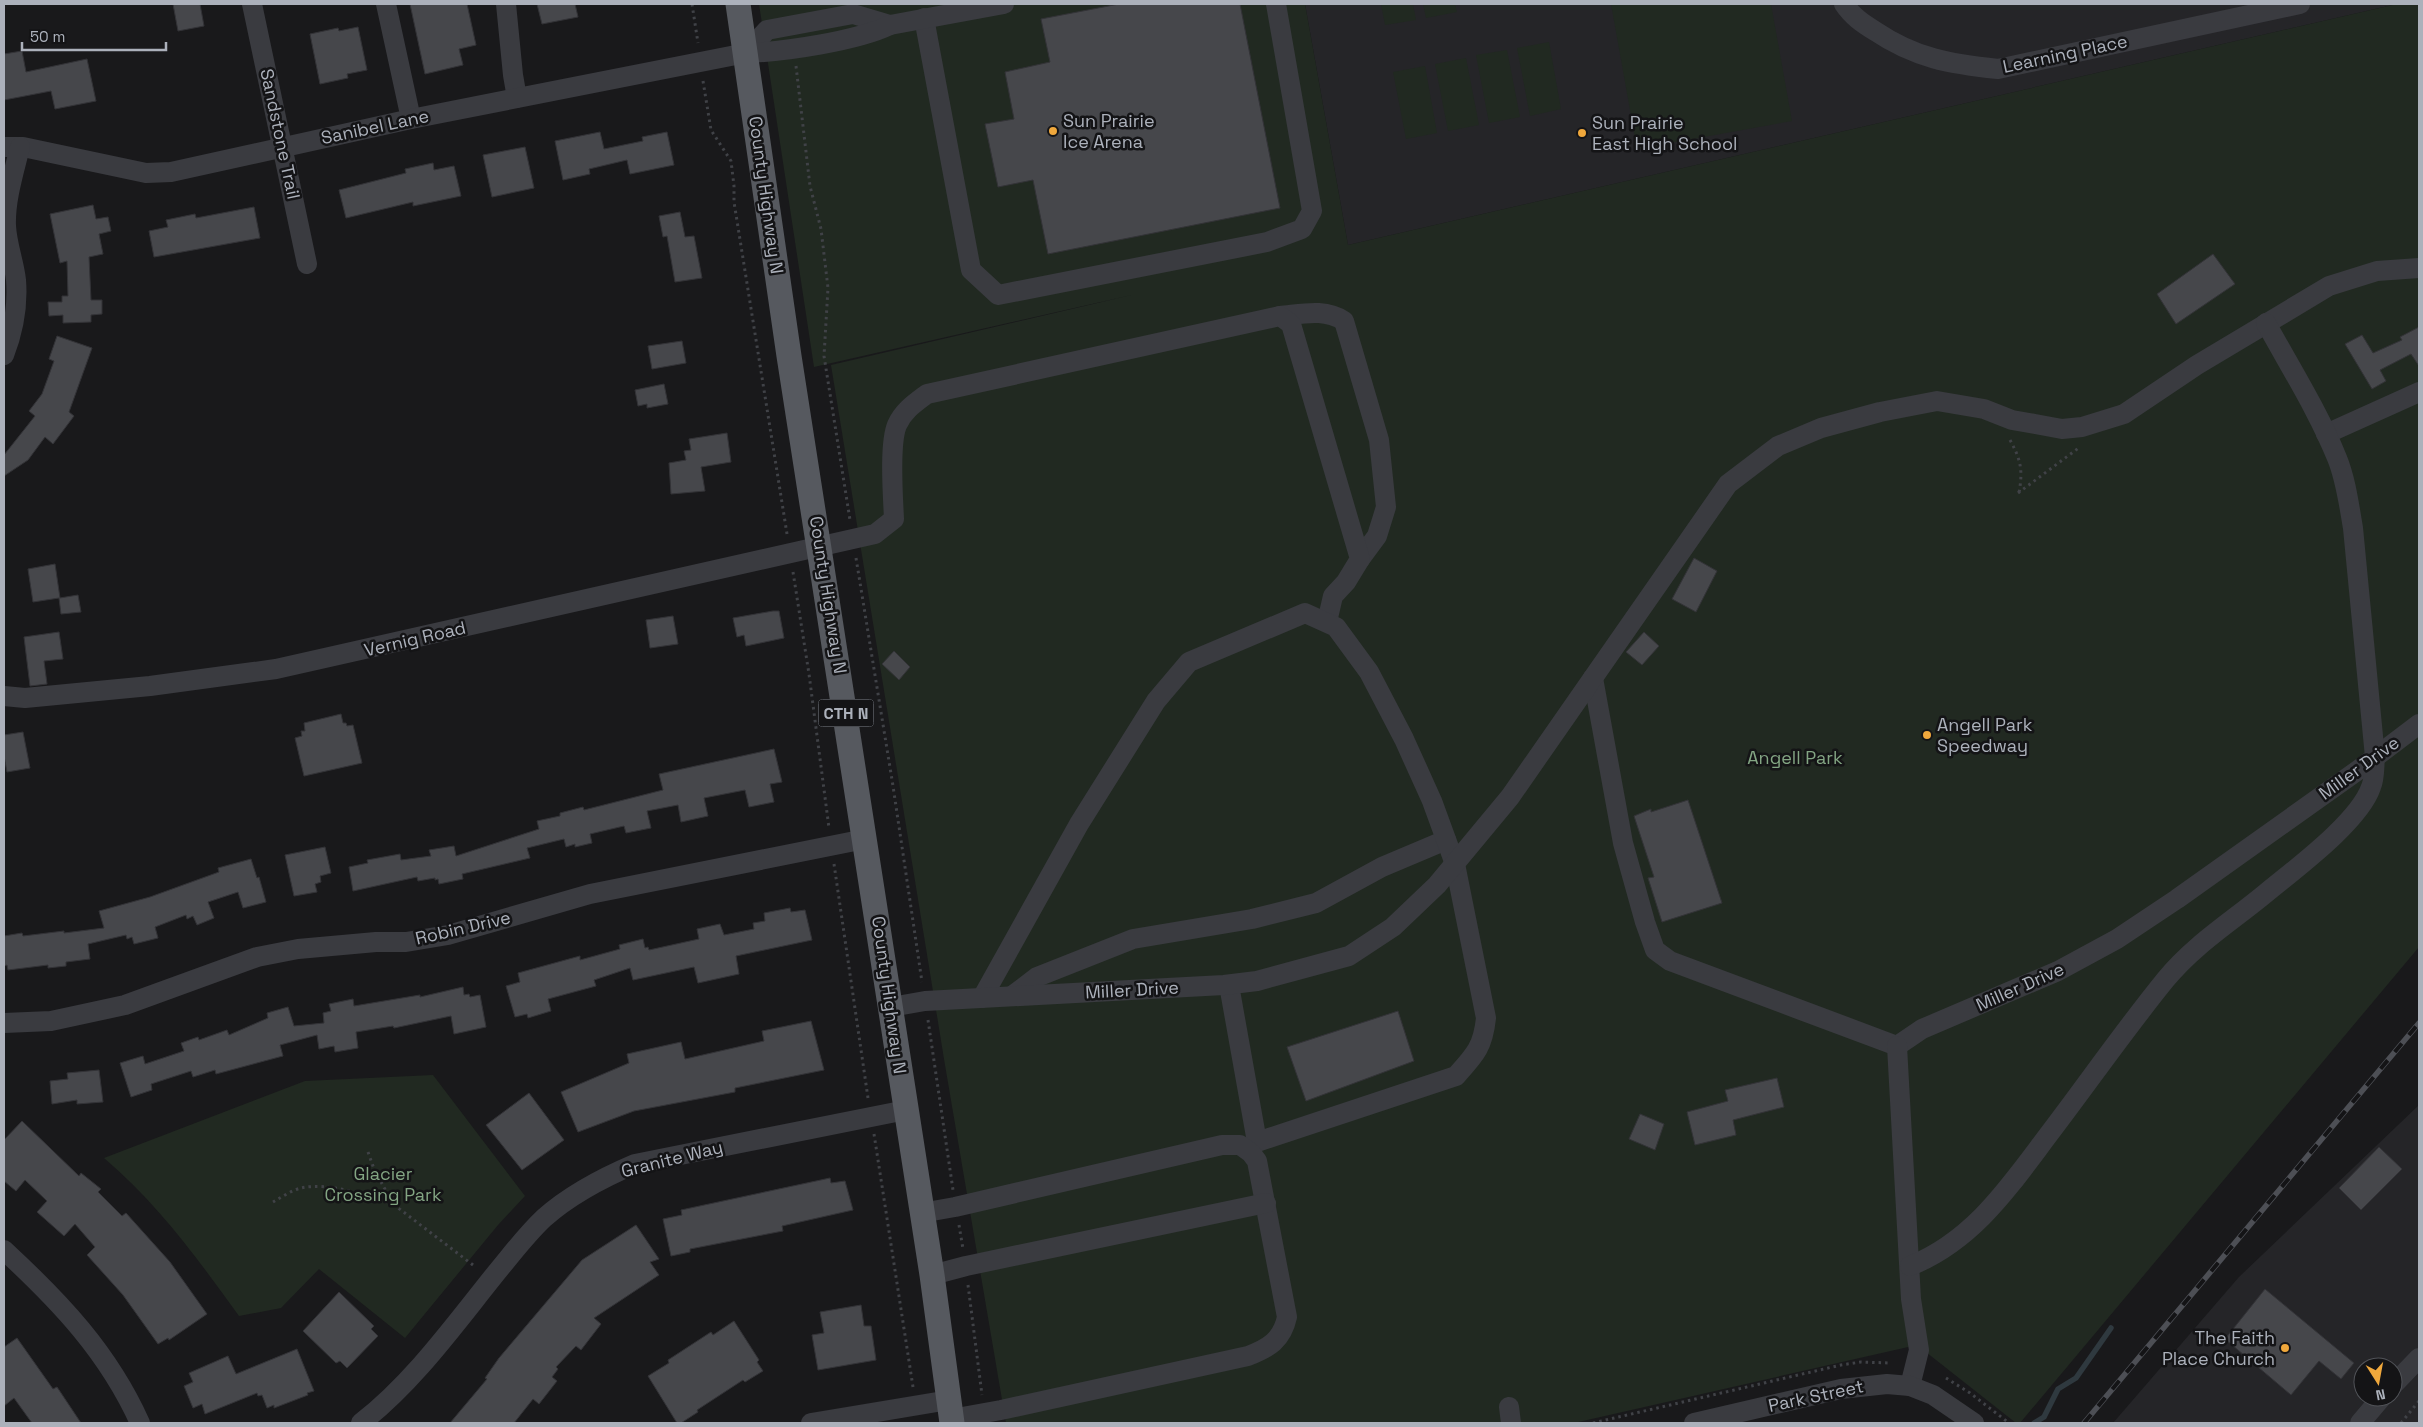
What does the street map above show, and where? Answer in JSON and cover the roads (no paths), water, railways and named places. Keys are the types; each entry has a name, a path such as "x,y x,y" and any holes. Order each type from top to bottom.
{"main road":[{"name":"County Highway N","path":"738,4 788,347 821,547 921,1213 932,1275 951,1414"}],"street":[{"name":"Sandstone Trail","path":"252,4 307,264"},
{"path":"386,4 411,119"},
{"path":"506,4 517,98"},
{"name":"Sanibel Lane","path":"12,147 146,174 171,172 411,119 746,53 770,52 874,33 890,25 1004,4"},
{"path":"924,18 971,270 998,295 1267,242 1302,229 1312,211 1276,4"},
{"name":"Learning Place","path":"1844,4 1851,15 1908,50 1954,65 1998,69 2300,4"},
{"path":"746,53 767,30 853,14 890,25"},
{"path":"4,355 10,339 16,299 16,279 6,225 12,147"},
{"name":"Miller Drive","path":"890,1007 925,1001 1229,985 1257,981 1348,956 1393,927 1437,885 1510,796 1728,484 1778,446 1822,428 1880,412 1937,401 1984,409 2012,420 2062,429 2082,428 2124,414 2266,323 2328,286 2377,271 2419,268"},
{"path":"1280,316 1317,312 1334,314 1344,321 1379,440 1386,507 1377,536 1346,582 1333,596 1326,622"},
{"path":"1280,316 1290,324 1360,559"},
{"name":"Vernig Road","path":"4,696 26,698 150,686 276,669 875,534 894,519 892,464 896,426 908,408 927,394 1280,316"},
{"path":"1910,1266 1933,1257 1955,1242 1994,1207 2166,979 2199,944 2252,904 2332,837 2362,804 2372,786 2375,757 2353,528 2347,493 2338,459 2266,323"},
{"path":"2326,434 2419,392"},
{"path":"982,998 1079,824 1156,701 1190,662 1305,613 1336,627 1369,672 1404,739 1432,801 1454,864 1486,1018 1483,1039 1472,1058 1456,1076 1257,1142 1229,985"},
{"path":"1593,678 1623,843 1645,922 1655,950 1670,961 1896,1046 1911,1299 1919,1350 1910,1386 1933,1395 1974,1423"},
{"name":"Miller Drive","path":"1896,1046 1922,1029 2058,971 2117,939 2177,899 2419,724"},
{"name":"Robin Drive","path":"4,1022 51,1021 125,1005 257,957 298,949 376,942 406,942 448,935 590,894 865,839"},
{"path":"1012,996 1037,977 1133,939 1252,919 1316,903 1382,867 1446,840"},
{"name":"Granite Way","path":"361,1423 390,1400 420,1367 524,1239 544,1218 575,1194 602,1178 636,1164 906,1110"},
{"path":"811,1423 984,1413 1248,1356 1272,1344 1282,1334 1287,1317 1257,1161 1251,1153 1240,1145 1222,1145 955,1207 921,1213"},
{"path":"932,1275 966,1266 1266,1203"},
{"path":"4,1250 77,1323 109,1367 140,1423"},
{"path":"2403,1375 2419,1358"},
{"name":"Park Street","path":"1694,1423 1864,1385 1910,1386"},
{"path":"2360,1423 2374,1407"}],"waterway":[{"path":"2034,1423 2044,1417 2058,1389 2076,1378 2111,1328"}],"railway":[{"path":"2084,1423 2419,1023"}],"place":[{"name":"Sun Prairie Ice Arena","path":"1053,131"},
{"name":"Sun Prairie East High School","path":"1582,133"},
{"name":"Angell Park Speedway","path":"1927,735"},
{"name":"The Faith Place Church","path":"2285,1348"}],"park label":[{"name":"Angell Park","path":"1795,758"},
{"name":"Glacier Crossing Park","path":"383,1184"}]}
